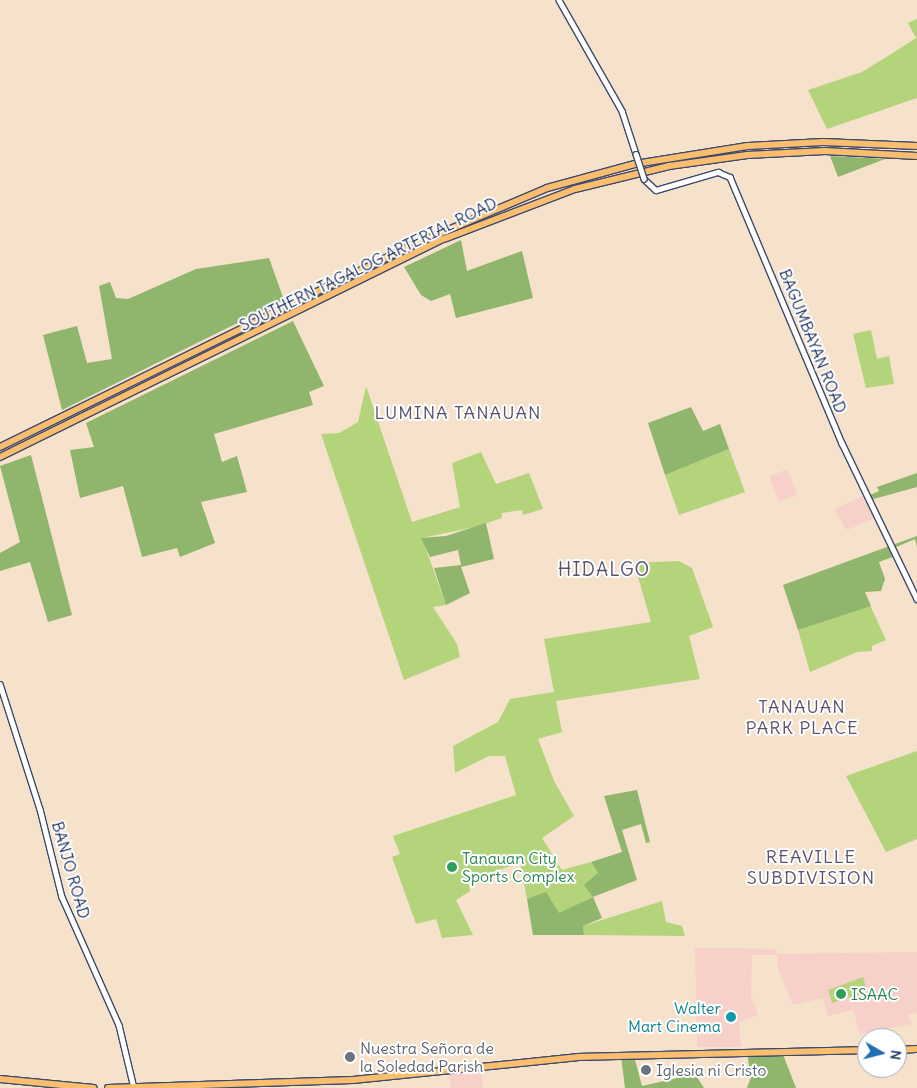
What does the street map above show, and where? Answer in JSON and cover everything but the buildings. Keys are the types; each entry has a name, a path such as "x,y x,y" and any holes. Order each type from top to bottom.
{"highway":[{"name":"SOUTHERN TAGALOG ARTERIAL ROAD","path":"0,447 410,246 556,185 635,164 748,146 823,142 917,146"},
{"name":"SOUTHERN TAGALOG ARTERIAL ROAD","path":"0,457 444,239 549,197 635,173 711,159 825,151 917,156"},
{"path":"108,1088 353,1080 580,1057 857,1050"},
{"path":"0,1078 94,1088"}],"street":[{"name":"BAGUMBAYAN ROAD","path":"559,0 622,111 644,179 656,190 718,172 730,177 838,435 917,599"},
{"name":"BANJO ROAD","path":"0,684 40,809 62,897 119,1025 134,1088"}],"shaded area":[{"path":"787,469 797,494 779,502 769,477"},
{"path":"864,495 875,518 847,530 834,510"},
{"path":"695,948 777,949 777,954 917,952 917,1013 908,1015 911,1024 891,1028 858,1028 853,1010 828,1016 823,998 793,1005 778,969 777,955 752,955 751,997 758,1015 739,1022 741,1047 697,1047"},
{"path":"481,1069 483,1088 451,1088 449,1073"}],"green space":[{"path":"917,19 917,98 827,129 808,90 862,72 916,38 908,23"},
{"path":"830,156 870,158 885,159 838,177"},
{"path":"461,240 467,271 522,251 533,298 456,318 450,294 431,301 421,295 404,267"},
{"path":"269,258 284,300 62,410 43,335 77,326 87,363 112,359 99,286 110,282 116,298 128,299 196,269"},
{"path":"293,321 324,386 309,392 313,405 214,434 222,462 237,456 247,492 201,502 215,543 180,557 177,548 142,557 123,486 80,498 70,450 94,447 86,423"},
{"path":"871,330 877,359 889,356 894,384 866,388 853,334"},
{"path":"366,386 412,522 460,507 452,463 481,452 496,484 529,473 543,509 523,515 522,510 502,513 502,518 475,527 422,538 446,605 433,607 457,644 460,657 404,680 321,434 339,433 358,422"},
{"path":"691,407 703,431 720,424 729,449 665,475 648,423"},
{"path":"729,449 745,492 679,515 665,475"},
{"path":"31,455 72,615 48,622 30,562 0,571 0,553 20,542 0,466"},
{"path":"917,473 917,487 870,500 868,496 879,491 877,487"},
{"path":"486,523 494,559 461,567 470,593 446,605 434,568 461,565 458,550 430,557 421,538 446,536"},
{"path":"917,536 917,547 915,539 894,548 898,555 879,562 885,579 881,591 865,592 871,606 798,630 783,585"},
{"path":"679,561 692,568 713,627 689,636 700,679 556,701 562,732 538,739 554,781 574,816 542,838 562,870 591,862 598,873 593,897 559,914 546,893 527,899 520,863 468,880 470,891 456,900 473,935 442,938 436,919 416,924 392,857 400,854 393,836 516,795 505,756 489,756 455,773 453,746 498,722 510,699 554,692 544,639 651,622 634,563"},
{"path":"870,605 886,640 872,646 872,651 857,652 810,672 798,630"},
{"path":"917,751 917,839 886,852 846,776"},
{"path":"637,790 650,842 646,843 641,824 622,830 637,880 593,897 584,885 598,873 591,862 622,852 604,796"},
{"path":"546,892 559,913 593,897 602,918 583,926 584,935 533,935 527,899"},
{"path":"662,901 666,922 682,926 685,936 584,935 583,926"},
{"path":"863,977 867,992 832,1003 828,990"},
{"path":"782,1052 796,1088 747,1088 751,1077 747,1053"},
{"path":"621,1056 634,1056 642,1086 695,1074 704,1088 625,1088"}],"place":[{"name":"Tanauan City Sports Complex","path":"452,867"},
{"name":"ISAAC","path":"841,994"},
{"name":"Walter Mart Cinema","path":"731,1017"},
{"name":"Nuestra Señora de la Soledad Parish","path":"350,1057"},
{"name":"Iglesia ni Cristo","path":"646,1070"}],"district":[{"name":"LUMINA TANAUAN","path":"458,413"},
{"name":"HIDALGO","path":"604,570"},
{"name":"TANAUAN PARK PLACE","path":"802,718"},
{"name":"REAVILLE SUBDIVISION","path":"811,868"}]}
